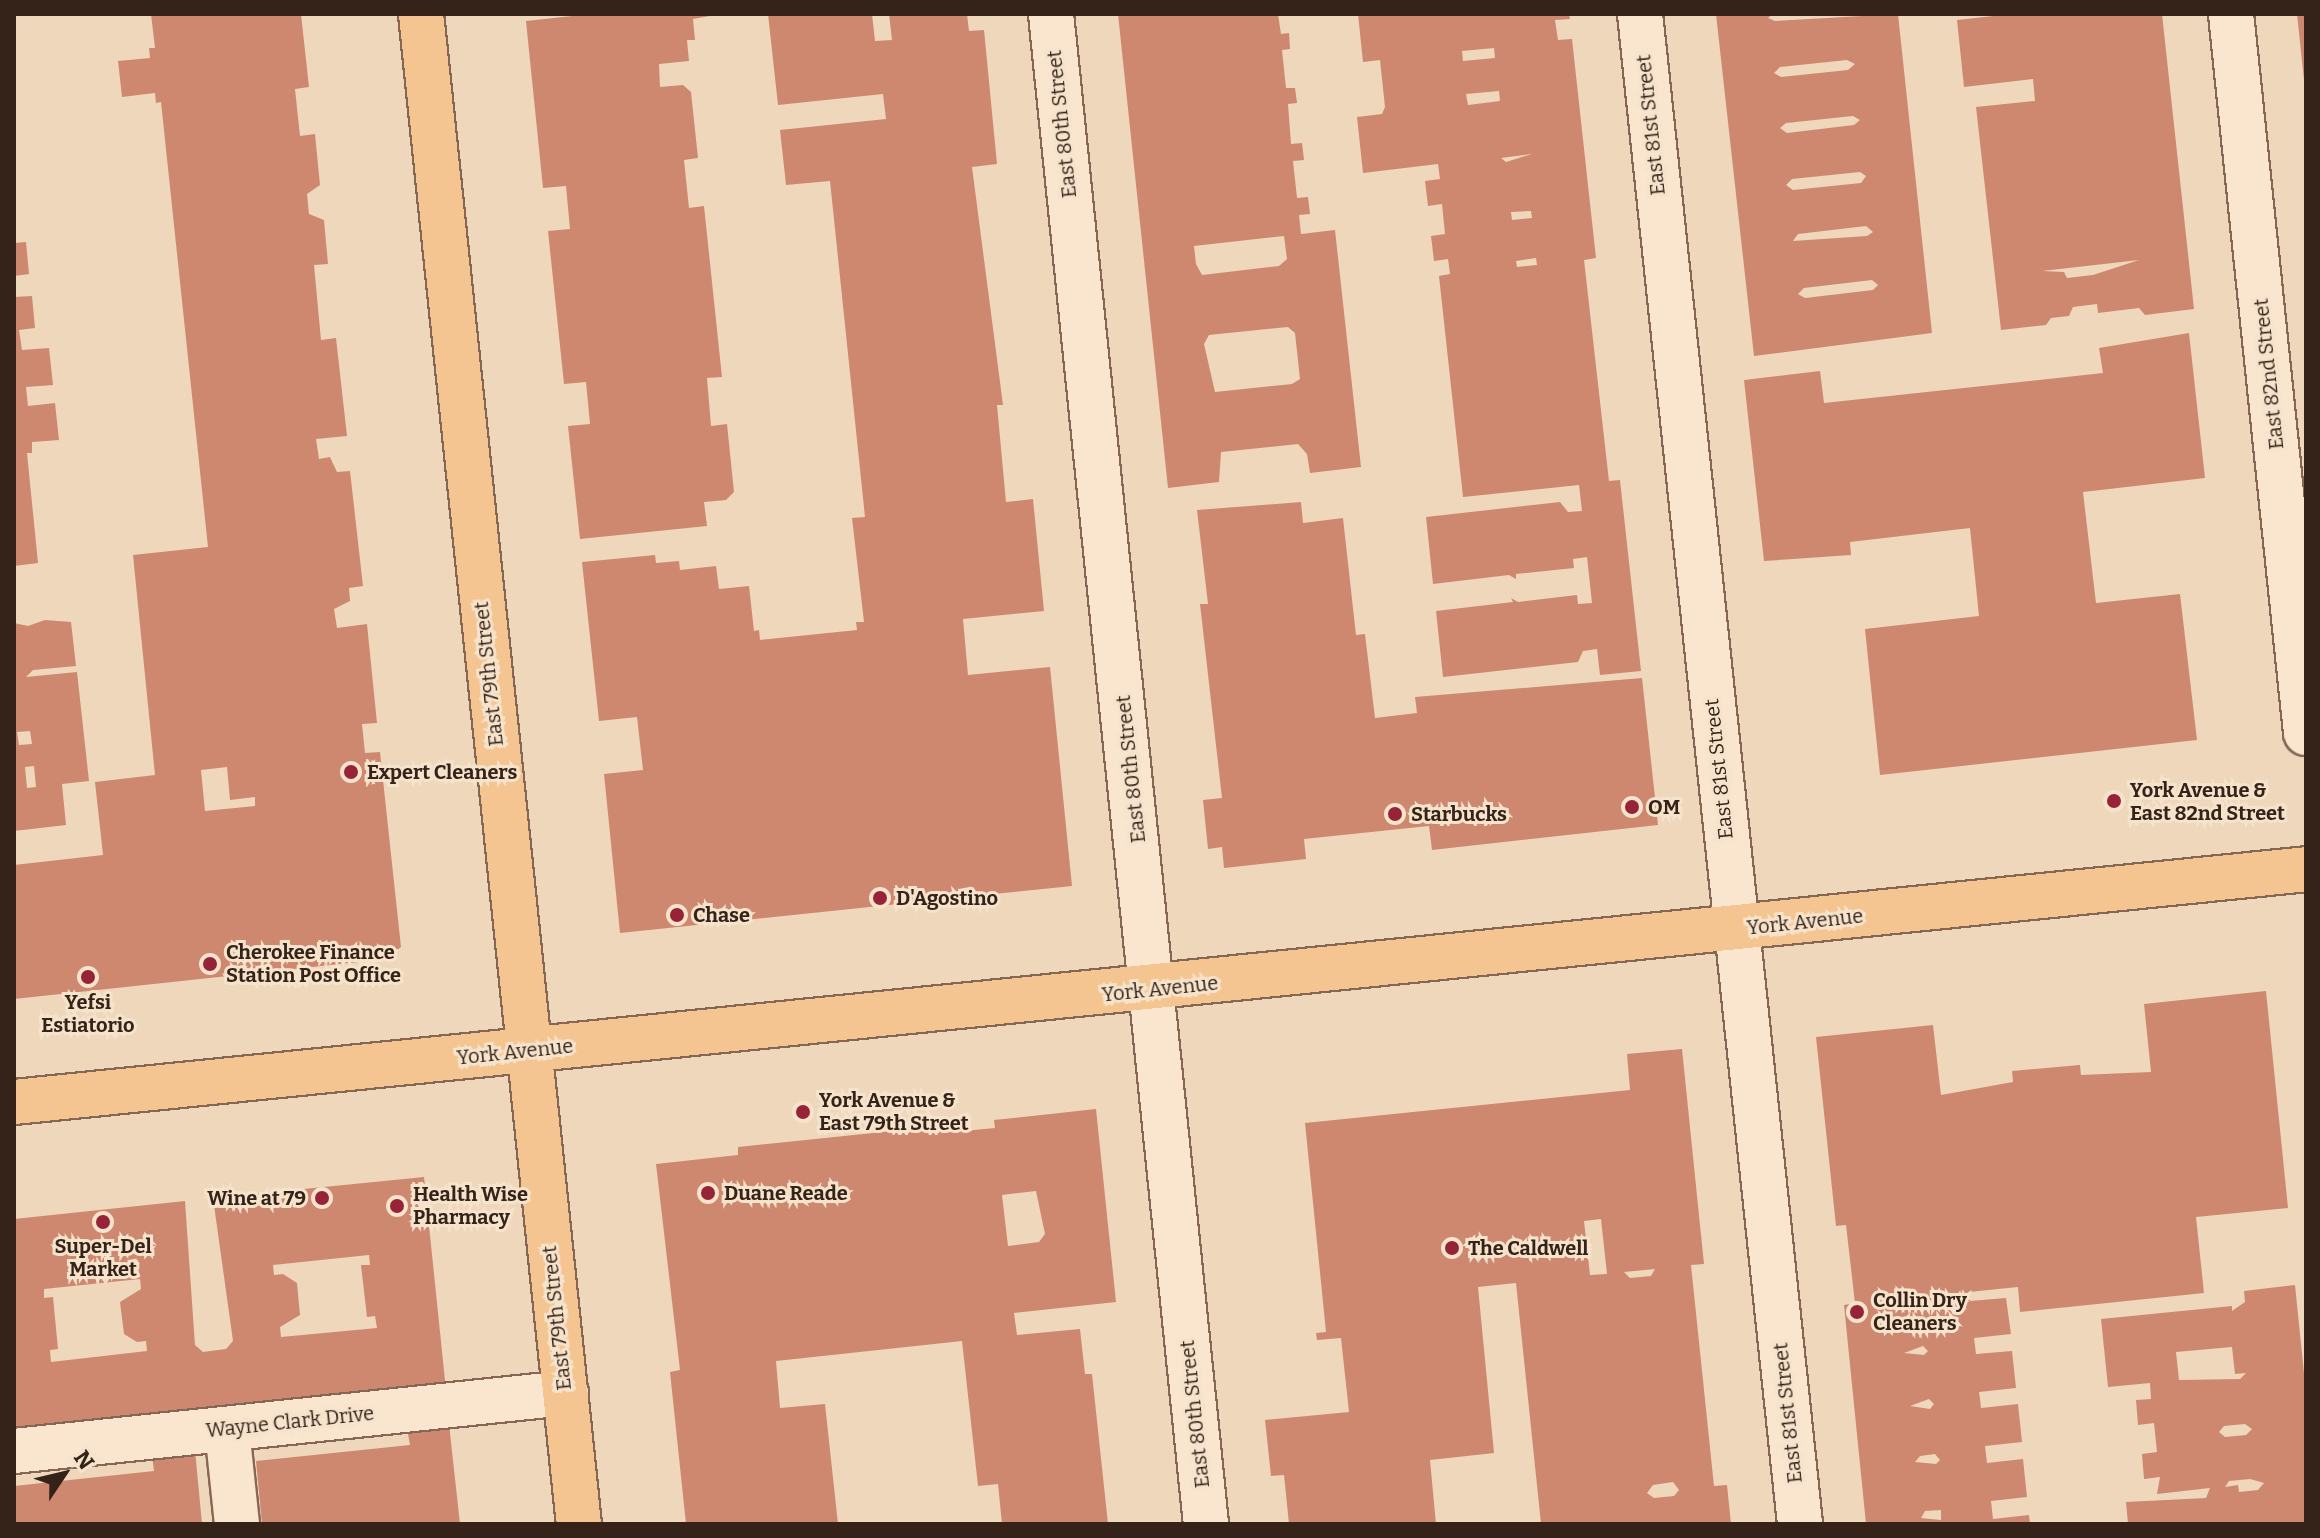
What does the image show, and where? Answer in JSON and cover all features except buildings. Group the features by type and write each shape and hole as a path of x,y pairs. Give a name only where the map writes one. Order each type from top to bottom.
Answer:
{"main road":[{"name":"East 79th Street","path":"421,14 579,1524"},
{"name":"York Avenue","path":"14,1102 1154,990 2306,869"}],"street":[{"name":"East 80th Street","path":"1051,14 1154,990 1206,1524"},
{"name":"East 81st Street","path":"1640,14 1800,1524"},
{"name":"East 82nd Street","path":"2231,14 2306,733"},
{"name":"Wayne Clark Drive","path":"14,1451 566,1393"},
{"path":"227,1429 237,1524"}],"place":[{"name":"Expert Cleaners","path":"351,772"},
{"name":"York Avenue & East 82nd Street","path":"2114,801"},
{"name":"OM","path":"1632,807"},
{"name":"Starbucks","path":"1395,814"},
{"name":"D'Agostino","path":"880,898"},
{"name":"Chase","path":"677,915"},
{"name":"Cherokee Finance Station Post Office","path":"210,964"},
{"name":"Yefsi Estiatorio","path":"88,977"},
{"name":"York Avenue & East 79th Street","path":"803,1112"},
{"name":"Duane Reade","path":"708,1193"},
{"name":"Wine at 79","path":"322,1198"},
{"name":"Health Wise Pharmacy","path":"397,1206"},
{"name":"Super-Del Market","path":"103,1222"},
{"name":"The Caldwell","path":"1452,1248"},
{"name":"Collin Dry Cleaners","path":"1857,1312"}]}
